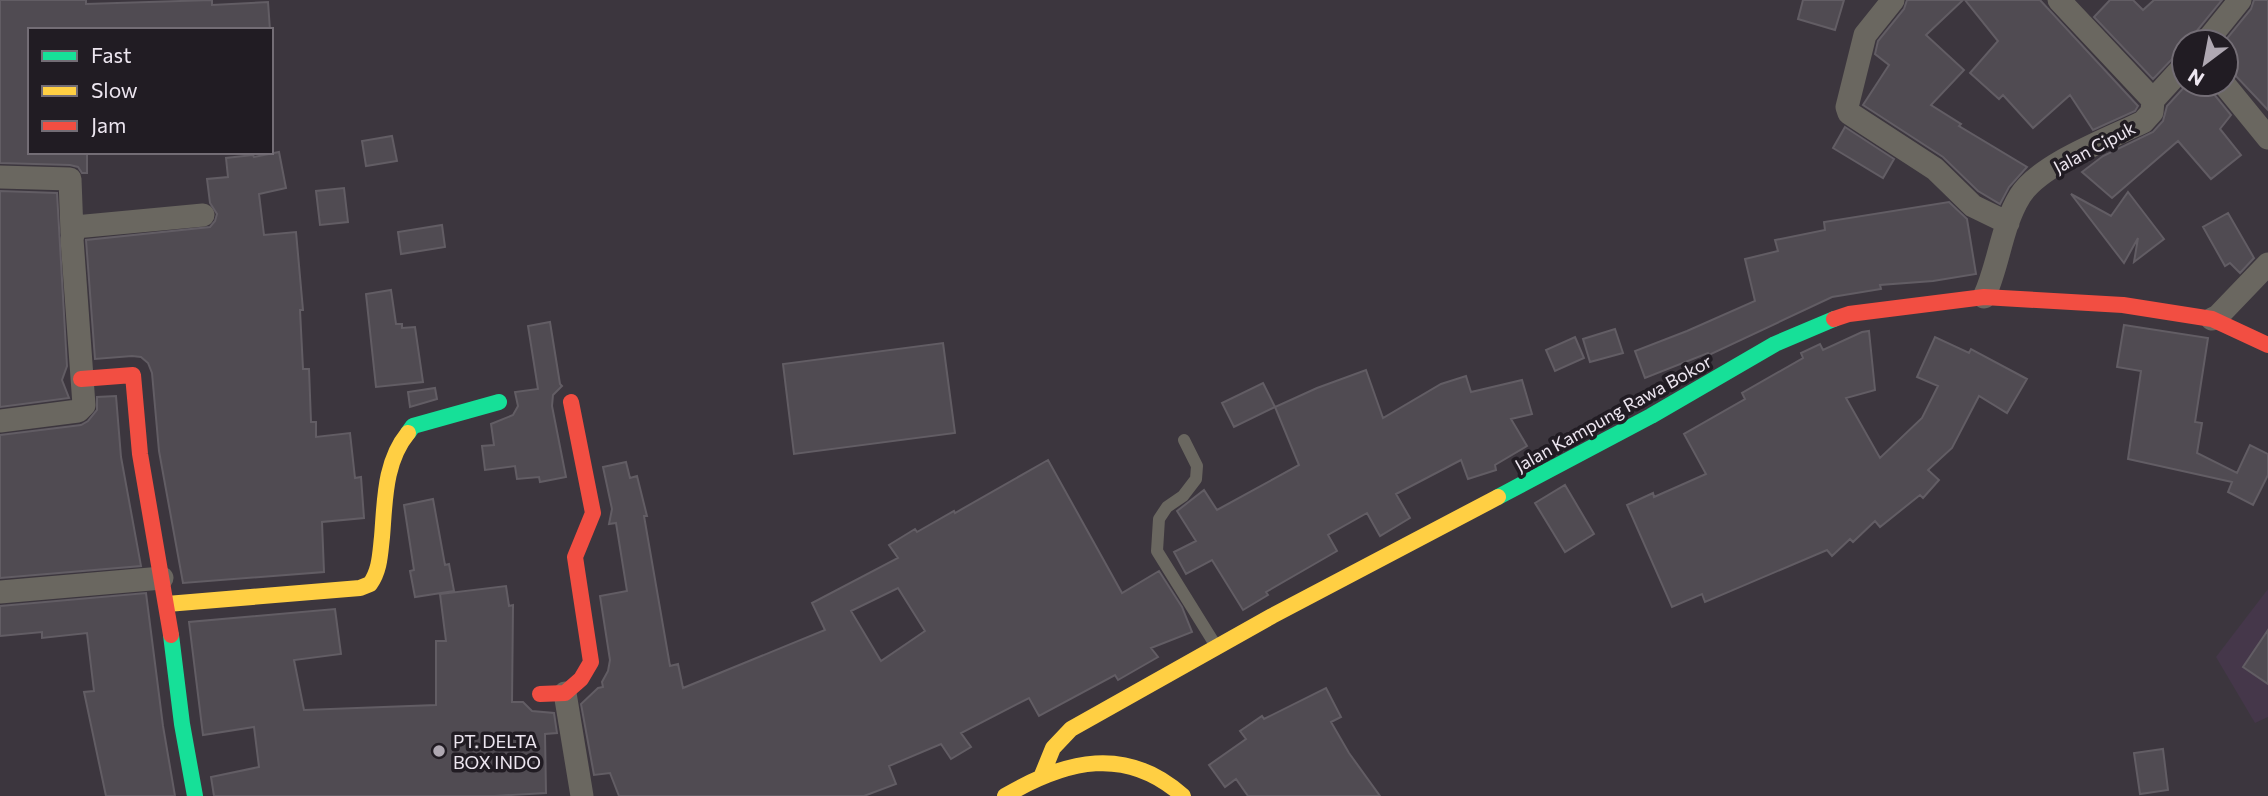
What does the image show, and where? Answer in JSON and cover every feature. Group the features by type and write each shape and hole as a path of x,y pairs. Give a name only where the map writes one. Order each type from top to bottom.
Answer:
{"street":[{"path":"1893,0 1865,35 1847,107 1849,113 1936,169 1973,206 2008,223"},
{"path":"2059,0 2152,100"},
{"path":"2216,28 2235,2"},
{"name":"Jalan Cipuk","path":"1986,293 2008,223 2020,196 2032,182 2068,158 2143,122 2152,111 2152,100 2170,81"},
{"path":"2235,98 2268,138"},
{"path":"0,177 70,179 84,405 81,409 0,421"},
{"path":"72,232 78,226 203,215"},
{"path":"2215,317 2268,264"},
{"name":"Jalan Kampung Rawa Bokor","path":"1042,775 1053,748 1071,729 1214,642 1651,416 1775,344 1813,326 1849,314 1986,293 2123,305 2215,317 2268,345"},
{"path":"81,379 133,375 140,454 167,604 182,724 195,796"},
{"path":"167,604 360,588 370,584 379,568 389,467 405,435 413,426 499,402"},
{"path":"540,694 565,693 581,679 591,662 575,556 578,543 590,525 593,513 571,402"},
{"path":"0,592 162,578"},
{"path":"565,693 582,796"},
{"path":"1005,796 1042,775 1069,766 1109,762 1140,767 1161,777 1183,796"}],"lane":[{"path":"1184,440 1197,466 1196,479 1159,519 1157,551 1214,642"}],"shaded area":[{"path":"2268,589 2268,717 2255,723 2216,657"}],"building":[{"path":"0,0 86,0 86,4 212,0 212,5 268,2 270,28 28,28 28,154 87,154 87,173 82,173 78,167 70,165 0,163"},
{"path":"1803,0 1844,0 1835,30 1798,19"},
{"path":"1907,0 1963,0 1926,35 1964,70 1931,105 1961,124 1959,126 2027,167 2009,187 2000,204 1978,191 1943,157 1863,105 1889,65 1875,54 1878,41 1904,9"},
{"path":"1965,0 2040,0 2138,106 2135,111 2093,130 2070,95 2033,128 2003,95 1999,99 1970,73 1998,41"},
{"path":"2110,0 2133,0 2143,10 2154,0 2222,0 2199,28 2170,28 2170,61 2153,79 2094,17"},
{"path":"2254,0 2268,0 2268,110 2240,80 2240,28 2235,28 2251,9"},
{"path":"2174,98 2217,98 2231,115 2220,129 2241,155 2211,179 2178,141 2112,198 2082,172 2103,156 2153,132 2163,121 2167,106"},
{"path":"1845,127 1894,159 1883,178 1833,148"},
{"path":"392,136 397,161 366,166 362,141"},
{"path":"279,152 286,188 259,194 264,235 296,232 303,310 300,310 303,369 309,369 311,422 316,422 316,437 350,433 355,478 361,477 364,518 322,522 324,572 183,583 159,451 152,373 148,363 141,357 95,359 86,240 210,227 217,214 210,203 207,179 228,177 226,158"},
{"path":"344,188 348,222 320,225 316,191"},
{"path":"0,191 57,193 67,366 62,380 69,398 0,407"},
{"path":"2128,192 2164,239 2134,262 2138,238 2124,263 2071,194 2111,216"},
{"path":"1949,202 1967,219 1976,274 1880,285 1881,289 1832,297 1709,355 1708,353 1645,378 1635,351 1755,301 1745,259 1778,251 1775,240 1825,230 1824,222"},
{"path":"2228,213 2254,258 2240,273 2230,263 2225,266 2203,227"},
{"path":"442,225 445,247 401,254 398,232"},
{"path":"391,290 396,324 402,324 402,328 415,327 423,382 376,387 366,294"},
{"path":"550,322 562,386 553,395 552,406 566,477 540,482 539,477 517,479 515,466 485,470 482,446 494,445 491,424 513,415 518,406 515,392 538,389 528,326"},
{"path":"2124,325 2208,338 2195,422 2202,423 2197,453 2237,473 2250,445 2268,454 2268,475 2253,505 2228,492 2232,482 2128,459 2141,371 2117,367"},
{"path":"1615,329 1623,353 1590,362 1583,339"},
{"path":"1869,331 1875,390 1846,398 1880,458 1922,418 1938,386 1917,377 1935,337 1969,353 1971,349 2027,379 2007,413 1979,396 1952,448 1928,470 1939,480 1923,498 1920,495 1880,527 1875,521 1853,542 1850,539 1832,556 1827,550 1705,602 1702,594 1672,607 1627,505 1653,493 1654,497 1706,474 1684,434 1745,399 1742,393 1803,358 1801,353 1820,344 1823,350"},
{"path":"1575,337 1584,358 1555,371 1546,350"},
{"path":"943,343 955,433 794,454 783,364"},
{"path":"1366,370 1383,418 1441,384 1466,376 1471,392 1522,380 1532,414 1511,419 1527,446 1495,465 1496,470 1468,479 1461,460 1396,494 1410,518 1380,536 1367,513 1328,535 1337,551 1266,592 1268,595 1243,610 1212,560 1186,574 1174,552 1196,541 1177,511 1204,490 1217,510 1299,465 1275,407"},
{"path":"1263,383 1275,407 1234,427 1222,403"},
{"path":"435,388 437,399 410,407 408,392"},
{"path":"116,396 121,457 141,566 0,578 0,435 81,425 97,410 97,397"},
{"path":"1048,460 1122,593 1159,571 1182,607 1192,632 1151,648 1158,657 1118,680 1115,675 1039,716 1029,698 961,733 971,747 951,759 941,744 889,766 896,784 864,796 619,796 610,773 594,775 581,704 598,688 603,687 602,682 610,660 600,596 627,591 616,523 609,524 612,509 603,467 626,462 630,478 637,476 647,516 644,516 670,666 678,664 683,688 825,630 812,603 898,558 889,545 915,529 917,532 954,511 955,513","holes":["898,588 925,631 881,661 851,611"]},
{"path":"1565,485 1594,534 1565,552 1535,503"},
{"path":"433,499 445,565 449,564 454,591 415,597 410,571 414,570 404,505"},
{"path":"506,586 509,606 513,605 512,702 523,702 532,711 554,713 557,733 545,734 546,793 494,796 214,796 211,777 259,767 254,727 203,735 189,622 335,609 341,654 294,660 304,710 436,705 436,641 446,641 440,594"},
{"path":"146,593 175,796 106,796 84,692 94,691 87,633 42,638 42,632 0,636 0,606"},
{"path":"2268,630 2268,684 2243,667"},
{"path":"1326,688 1341,717 1331,722 1349,753 1380,796 1248,796 1236,779 1225,787 1209,765 1246,739 1240,731 1262,716 1264,719"},
{"path":"2163,749 2168,790 2140,794 2134,753"}],"traffic: fast":[{"path":"1498,497 1651,416 1775,344 1834,319"},
{"path":"408,433 413,426 499,402"},
{"path":"171,635 182,724 195,796"}],"traffic: slow":[{"path":"167,604 360,588 370,584 379,562 390,469 400,444 408,433"},
{"path":"1042,775 1053,748 1071,729 1272,616 1498,497"},
{"path":"1005,796 1051,774 1096,763 1140,769 1183,796"}],"traffic: jam":[{"path":"1834,319 1849,314 1984,297 2123,305 2212,319 2268,345"},
{"path":"81,379 133,375 140,454 171,635"},
{"path":"540,694 565,693 581,679 591,662 575,557 593,513 571,402"}],"place":[{"name":"PT. DELTA BOX INDO","path":"439,751"}]}
